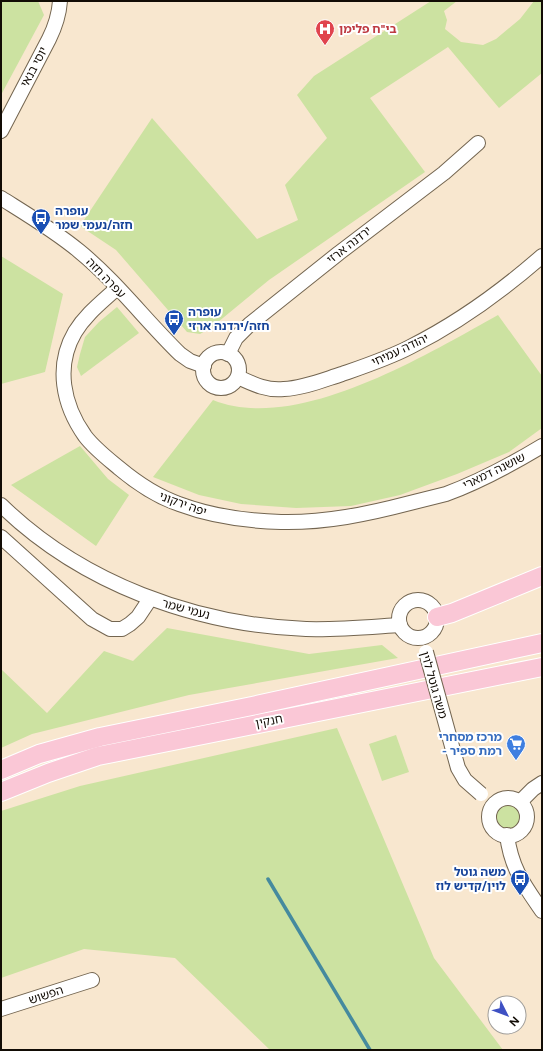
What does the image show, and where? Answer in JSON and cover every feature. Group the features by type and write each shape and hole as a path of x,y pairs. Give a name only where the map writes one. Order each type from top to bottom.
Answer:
{"main road":[{"path":"437,618 542,576"},
{"name":"חנקין","path":"1,770 39,754 100,737 252,706 542,643"},
{"name":"חנקין","path":"1,792 98,756 542,667"}],"street":[{"name":"יוסי בנאי","path":"1,131 49,39 56,21 60,1"},
{"name":"ירדנה ארזי","path":"228,354 236,338 250,324 339,253 444,173 478,143"},
{"name":"עפרה חזה","path":"1,198 80,251 180,354 190,361 204,366"},
{"name":"יהודה עמיחי","path":"238,377 263,388 283,390 308,385 370,365 409,348 438,332 501,290 542,256"},
{"name":"יפה ירקוני","path":"117,288 87,316 75,332 68,348 63,371 64,392 72,414 85,436 104,456 128,476 153,493 178,504 212,514 246,520 281,522 318,521 350,517 446,494"},
{"path":"222,352 228,354 239,366 238,377 235,382 224,388 213,386 205,378 204,366 206,361 210,356 216,353 222,352"},
{"name":"שושנה דמארי","path":"446,494 510,464 542,446"},
{"name":"נעמי שמר","path":"1,505 18,522 67,557 108,580 150,599 225,619 262,625 306,629 400,625"},
{"path":"1,538 92,619 110,629 122,629 130,624 138,617 150,599"},
{"path":"414,601 427,602 432,606 437,618 433,631 421,638 410,637 400,625 400,613 403,607 414,601"},
{"name":"משה גוטל לוין","path":"421,638 458,768 465,780 494,804"},
{"path":"520,802 532,789 542,783"},
{"path":"504,798 509,798 520,802 526,812 525,823 518,832 507,836 497,832 490,824 489,814 494,804 504,798"},
{"path":"507,836 510,856 514,867 522,883 542,911"},
{"name":"הפשוש","path":"1,1010 92,980"}],"green space":[{"path":"1,1 38,1 44,15 1,95"},
{"path":"431,1 457,1 444,11 447,20 445,29 461,42 483,45 496,39 520,19 534,1 542,1 542,73 499,108 448,47 370,98 425,172 269,280 212,327 200,334 187,332 116,250 80,226 152,118 257,239 298,220 285,185 327,138 297,95 314,76"},
{"path":"1,256 63,294 45,372 1,384"},
{"path":"117,307 139,333 81,376 77,367 85,337 99,322"},
{"path":"498,315 542,376 542,428 509,452 457,474 400,495 351,506 296,508 241,504 199,495 153,477 213,400 246,408 282,407 321,399 360,385 398,368 435,350"},
{"path":"80,446 108,479 129,495 96,546 11,485"},
{"path":"167,628 309,654 382,645 398,658 189,695 32,734 1,748 1,669 47,713 104,651 133,661"},
{"path":"337,728 434,958 487,1029 487,1035 492,1035 503,1050 270,1050 175,958 84,949 1,978 1,811 80,786"},
{"path":"396,735 409,772 382,781 369,744"},
{"path":"508,803 518,807 522,817 518,827 508,831 498,827 494,817 498,807"}],"waterway":[{"path":"268,879 370,1050"}],"place":[{"name":"בי\"ח פלימן","path":"325,46"},
{"name":"עופרה חזה/נעמי שמר","path":"41,235"},
{"name":"עופרה חזה/ירדנה ארזי","path":"174,336"},
{"name":"מרכז מסחרי - רמת ספיר","path":"516,761"},
{"name":"משה גוטל לוין/קדיש לוז","path":"520,896"}]}
